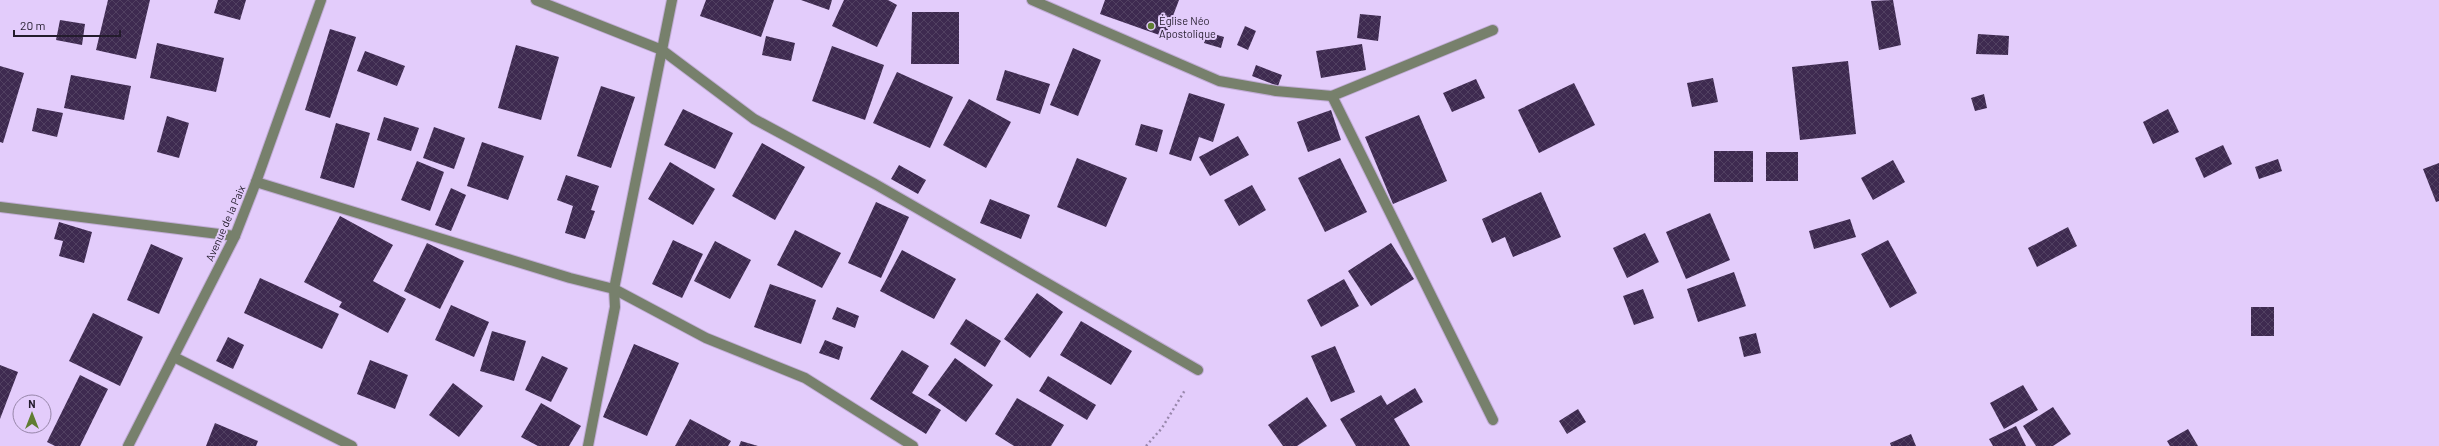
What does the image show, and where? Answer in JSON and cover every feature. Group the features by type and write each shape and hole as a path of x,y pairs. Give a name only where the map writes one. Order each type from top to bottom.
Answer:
{"street":[{"name":"Avenue de la Paix","path":"128,446 235,236 256,182 320,0"},
{"path":"536,0 662,50 754,119 875,184 1198,370"},
{"path":"588,446 615,307 614,289 672,0"},
{"path":"1032,0 1219,81 1276,91 1332,96 1493,30"},
{"path":"1332,96 1493,420"},
{"path":"256,182 570,278 614,289 706,338 805,378 913,446"},
{"path":"0,207 235,236"},
{"path":"174,357 352,446"}],"path":[{"path":"1146,446 1162,428 1198,370"}],"building":[{"path":"108,0 150,0 136,59 96,50"},
{"path":"218,0 246,0 240,20 214,13"},
{"path":"706,0 774,0 761,37 700,16"},
{"path":"801,0 832,0 829,10"},
{"path":"844,0 888,0 897,5 877,47 832,26"},
{"name":"Église Néo Apostolique","path":"1105,0 1179,0 1165,37 1100,14"},
{"path":"1893,0 1901,45 1879,50 1871,1"},
{"path":"912,12 959,12 959,64 911,64"},
{"path":"1360,14 1381,16 1378,41 1357,38"},
{"path":"60,20 85,24 82,45 56,40"},
{"path":"1245,26 1256,31 1248,50 1237,45"},
{"path":"330,29 356,37 330,118 305,110"},
{"path":"1207,32 1224,37 1221,48 1204,43"},
{"path":"1978,34 2009,36 2008,55 1976,54"},
{"path":"766,36 795,43 791,61 762,55"},
{"path":"157,43 224,58 216,92 150,78"},
{"path":"1362,44 1366,70 1321,78 1316,51"},
{"path":"516,45 559,57 541,120 498,108"},
{"path":"832,46 884,65 865,120 812,101"},
{"path":"1073,48 1101,60 1078,116 1050,105"},
{"path":"365,51 405,66 397,86 357,71"},
{"path":"1848,61 1856,134 1800,140 1792,67"},
{"path":"1256,65 1282,75 1278,86 1252,76"},
{"path":"0,66 24,73 3,143 0,142"},
{"path":"1005,70 1050,84 1040,114 996,100"},
{"path":"897,72 953,97 930,148 873,123"},
{"path":"71,75 131,86 124,120 64,108"},
{"path":"1713,78 1718,102 1692,107 1687,83"},
{"path":"1476,79 1485,98 1452,112 1443,93"},
{"path":"1574,83 1595,125 1539,153 1518,110"},
{"path":"601,86 635,97 611,168 577,156"},
{"path":"1189,93 1225,104 1213,142 1199,137 1191,161 1169,154"},
{"path":"1984,94 1987,108 1975,111 1971,98"},
{"path":"969,99 1011,122 986,168 943,145"},
{"path":"37,108 63,113 57,137 32,131"},
{"path":"683,109 733,133 715,169 664,145"},
{"path":"2168,109 2179,132 2153,144 2143,122"},
{"path":"1331,110 1341,140 1308,152 1297,122"},
{"path":"1419,115 1447,181 1393,204 1365,137"},
{"path":"167,116 189,123 179,158 157,152"},
{"path":"384,117 419,128 411,151 377,140"},
{"path":"336,123 370,133 354,188 320,178"},
{"path":"1141,124 1163,130 1157,152 1135,145"},
{"path":"434,127 465,138 454,169 423,158"},
{"path":"1238,136 1249,155 1210,176 1199,157"},
{"path":"482,142 524,156 508,200 467,186"},
{"path":"762,143 805,167 775,220 732,196"},
{"path":"2223,145 2232,164 2204,178 2195,158"},
{"path":"1714,151 1753,151 1753,182 1714,182"},
{"path":"1766,152 1798,152 1798,181 1766,181"},
{"path":"1077,158 1127,178 1106,227 1057,207"},
{"path":"1340,158 1367,212 1325,232 1298,178"},
{"path":"2278,159 2282,171 2259,179 2255,167"},
{"path":"1893,160 1905,182 1873,200 1861,178"},
{"path":"417,161 444,172 430,211 401,200"},
{"path":"670,162 715,189 693,225 648,199"},
{"path":"2439,163 2439,201 2436,202 2423,169"},
{"path":"899,165 926,180 918,194 891,179"},
{"path":"566,175 599,186 591,210 595,211 585,239 565,233 573,206 557,200"},
{"path":"1252,185 1266,210 1239,226 1224,200"},
{"path":"451,188 466,195 451,231 435,225"},
{"path":"1541,192 1561,237 1513,257 1505,237 1492,243 1482,219"},
{"path":"990,199 1030,215 1021,239 980,223"},
{"path":"876,202 909,217 881,278 848,263"},
{"path":"1710,213 1730,260 1686,279 1666,232"},
{"path":"340,216 393,245 373,281 406,299 388,333 339,307 342,302 304,282"},
{"path":"1850,219 1856,237 1814,249 1809,231"},
{"path":"59,222 92,232 84,263 59,256 63,241 54,239"},
{"path":"2068,227 2077,246 2037,267 2028,248"},
{"path":"795,230 841,253 822,288 777,265"},
{"path":"1645,233 1659,262 1627,278 1613,248"},
{"path":"673,240 703,254 682,298 652,284"},
{"path":"1888,240 1917,293 1890,308 1861,254"},
{"path":"715,241 751,260 730,299 694,281"},
{"path":"427,243 464,261 440,309 404,291"},
{"path":"1391,243 1414,279 1371,306 1348,271"},
{"path":"151,244 183,258 159,314 127,300"},
{"path":"902,250 956,279 934,319 880,291"},
{"path":"1734,272 1746,306 1698,322 1687,289"},
{"path":"260,278 339,314 322,349 244,313"},
{"path":"1344,279 1359,306 1321,327 1307,300"},
{"path":"770,284 816,300 801,344 754,327"},
{"path":"1643,289 1654,318 1634,325 1623,296"},
{"path":"1037,293 1063,312 1030,358 1004,339"},
{"path":"451,305 489,322 474,357 435,340"},
{"path":"837,307 859,316 855,328 832,319"},
{"path":"2251,307 2274,307 2274,336 2251,336"},
{"path":"93,313 143,337 120,386 69,361"},
{"path":"966,319 1001,341 985,367 950,344"},
{"path":"1081,321 1132,351 1111,385 1060,355"},
{"path":"492,331 526,341 514,381 480,371"},
{"path":"1756,333 1761,353 1744,357 1739,337"},
{"path":"228,337 244,345 233,369 216,361"},
{"path":"825,340 843,347 839,360 819,353"},
{"path":"634,344 679,363 647,436 603,417"},
{"path":"1335,346 1355,392 1331,402 1311,356"},
{"path":"902,350 929,366 912,393 941,410 926,434 870,399"},
{"path":"542,356 568,368 551,402 525,390"},
{"path":"955,358 993,385 966,422 928,395"},
{"path":"370,360 408,375 395,409 357,394"},
{"path":"0,365 18,372 0,419"},
{"path":"80,375 108,389 80,446 55,446 47,442"},
{"path":"1048,376 1096,405 1087,420 1039,391"},
{"path":"453,383 483,406 459,437 429,415"},
{"path":"2023,385 2038,410 2004,429 1990,403"},
{"path":"1415,388 1423,402 1394,419 1410,446 1356,446 1340,419 1381,395 1387,405"},
{"path":"1307,397 1327,426 1297,446 1283,446 1268,425"},
{"path":"1017,398 1064,425 1051,446 1014,446 995,434"},
{"path":"541,403 581,426 569,446 538,446 521,437"},
{"path":"2053,407 2071,434 2053,446 2036,446 2023,426"},
{"path":"1578,409 1586,422 1567,434 1559,421"},
{"path":"690,419 731,441 728,446 675,446"},
{"path":"215,423 258,441 256,446 206,446"},
{"path":"2016,426 2026,446 1993,446 1989,439"},
{"path":"2188,429 2198,446 2170,446 2167,441"},
{"path":"1911,434 1916,446 1891,446 1890,443"},
{"path":"741,441 758,446 739,446"}],"place":[{"name":"Église Néo Apostolique","path":"1151,26"}]}
